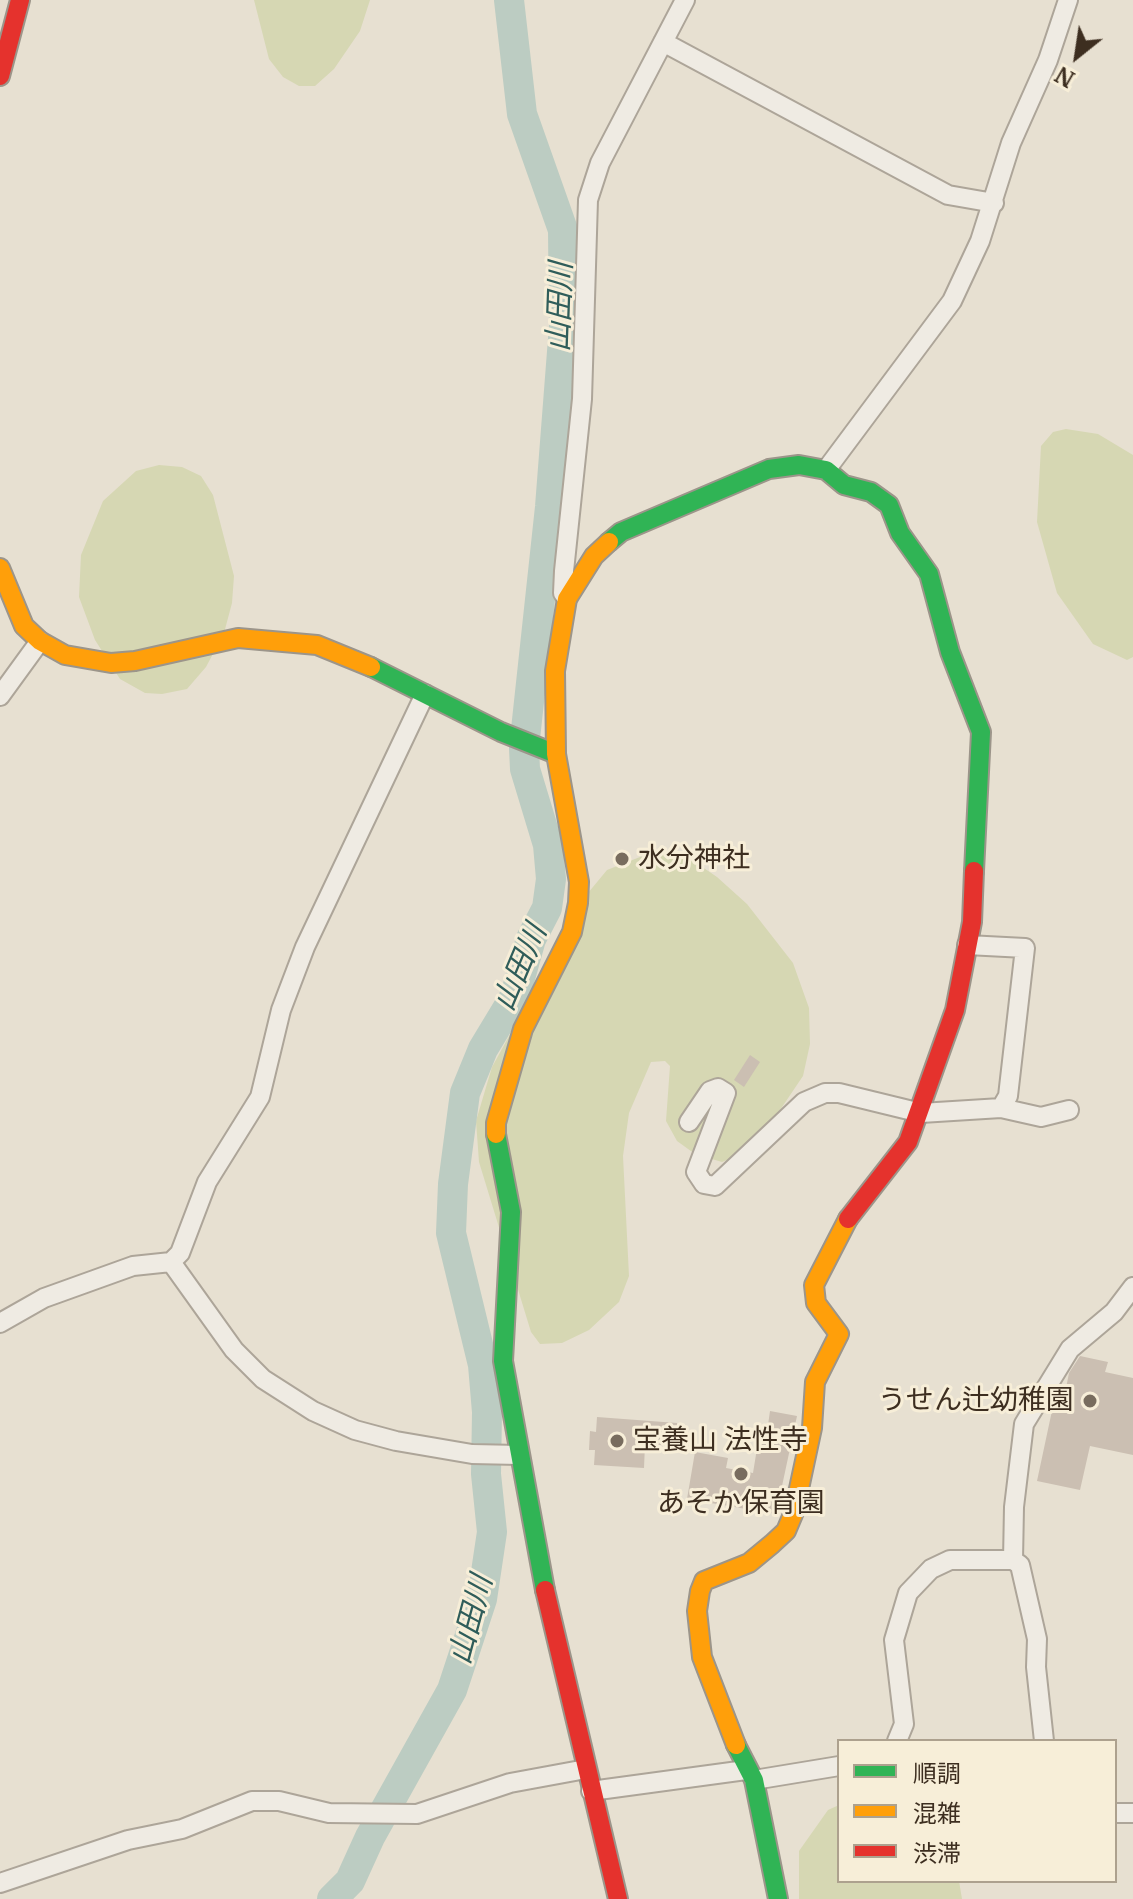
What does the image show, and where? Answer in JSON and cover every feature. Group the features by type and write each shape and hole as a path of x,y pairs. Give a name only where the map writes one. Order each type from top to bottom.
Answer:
{"street":[{"path":"0,76 20,0"},
{"path":"567,599 563,593 564,571 582,399 588,200 600,163 685,0"},
{"path":"826,470 952,301 994,203 1011,143 1048,60 1068,0"},
{"path":"663,42 948,195 994,203"},
{"path":"618,1899 512,1456 503,1361 511,1212 497,1150 496,1123 523,1029 572,932 578,903 579,882 550,753 555,671 567,599 594,556 621,532 769,469 799,465 826,470 844,485 871,492 889,505 900,533 929,574 950,652 981,732 979,817 967,945 955,1010 921,1113 908,1142 851,1214 814,1285 816,1303 839,1334 815,1382 812,1428 794,1512 786,1531 772,1544 749,1563 704,1581 700,1591 697,1611 702,1657 750,1775 778,1899"},
{"path":"0,568 24,626 40,641 65,655 111,663 238,638 281,639 351,657 550,753"},
{"path":"0,696 40,641"},
{"path":"0,1323 44,1298 133,1266 171,1262 180,1253 207,1182 260,1097 281,1010 305,947 425,694"},
{"path":"967,945 1025,948 1008,1096 1001,1108"},
{"path":"689,1122 710,1091 718,1088 726,1093 696,1172 704,1184 715,1186 815,1096 839,1093 921,1113 1001,1108 1041,1117 1069,1110"},
{"path":"171,1262 234,1350 263,1379 313,1411 355,1430 472,1454 512,1456"},
{"path":"1013,1560 1014,1507 1024,1424 1070,1349 1114,1312 1133,1287"},
{"path":"898,1739 904,1724 894,1640 913,1586 931,1569 950,1560 1013,1560 1020,1565 1037,1639 1036,1667 1044,1739"},
{"path":"591,1791 837,1766"},
{"path":"0,1883 128,1840 182,1829 252,1801 279,1801 351,1815 417,1814 510,1783 586,1769"}],"green space":[{"path":"254,0 370,0 360,31 334,69 315,86 299,86 283,77 269,59"},
{"path":"1066,429 1098,434 1133,455 1133,657 1127,660 1093,644 1057,593 1037,522 1041,446 1053,432"},
{"path":"159,465 182,467 201,476 213,495 234,576 232,603 224,633 206,667 187,689 162,694 145,693 120,679 95,640 79,597 81,555 103,501 136,471"},
{"path":"670,853 695,862 717,877 747,904 793,963 809,1008 810,1044 803,1076 753,1150 722,1162 695,1154 677,1141 666,1121 670,1066 665,1061 651,1062 629,1113 623,1156 629,1276 619,1302 589,1330 562,1343 540,1344 531,1332 479,1162 476,1121 492,1067 588,893 607,870 640,857"},
{"path":"837,1806 837,1883 959,1883 962,1899 799,1899 799,1851 828,1810"}],"building":[{"path":"750,1055 760,1062 744,1087 734,1080"},
{"path":"1080,1356 1108,1362 1105,1372 1133,1378 1133,1455 1090,1446 1080,1490 1037,1481 1053,1406 1062,1408 1069,1373"},
{"path":"770,1411 797,1416 776,1514 687,1499 695,1452 728,1458 726,1468 753,1473 760,1430 767,1432"},
{"name":"宝養山 法性寺","path":"597,1417 677,1423 677,1446 645,1444 644,1468 594,1465 595,1450 589,1450 590,1431 596,1432"}],"waterway":[{"name":"山田川","path":"332,1899 350,1881 370,1837 452,1690 482,1599 492,1532 486,1474 487,1412 483,1365 451,1233 453,1184 465,1093 483,1049 515,996 531,939 547,908 551,879 548,845 525,769 524,748 550,507 564,326 563,230 522,114 509,0"}],"traffic: fast":[{"path":"609,542 621,532 769,469 799,465 826,470 844,485 871,492 889,505 900,533 929,574 950,652 981,732 974,871"},
{"path":"371,667 501,732 556,754"},
{"path":"496,1134 511,1212 503,1361 545,1590"},
{"path":"736,1745 754,1780 778,1899"}],"traffic: slow":[{"path":"496,1134 496,1123 523,1029 572,932 578,903 579,882 556,754 555,671 567,599 594,556 609,542"},
{"path":"0,568 24,626 40,641 65,655 111,663 135,661 238,638 317,645 371,667"},
{"path":"736,1745 702,1657 697,1611 700,1591 704,1581 749,1563 772,1544 786,1531 794,1512 812,1428 815,1382 839,1334 816,1303 814,1285 848,1219"}],"traffic: jam":[{"path":"0,76 20,0"},
{"path":"848,1219 908,1142 955,1010 972,922 974,871"},
{"path":"545,1590 618,1899"}],"place":[{"name":"水分神社","path":"622,859"},
{"name":"うせん辻幼稚園","path":"1090,1401"},
{"name":"宝養山 法性寺","path":"617,1441"},
{"name":"あそか保育園","path":"741,1474"}]}
